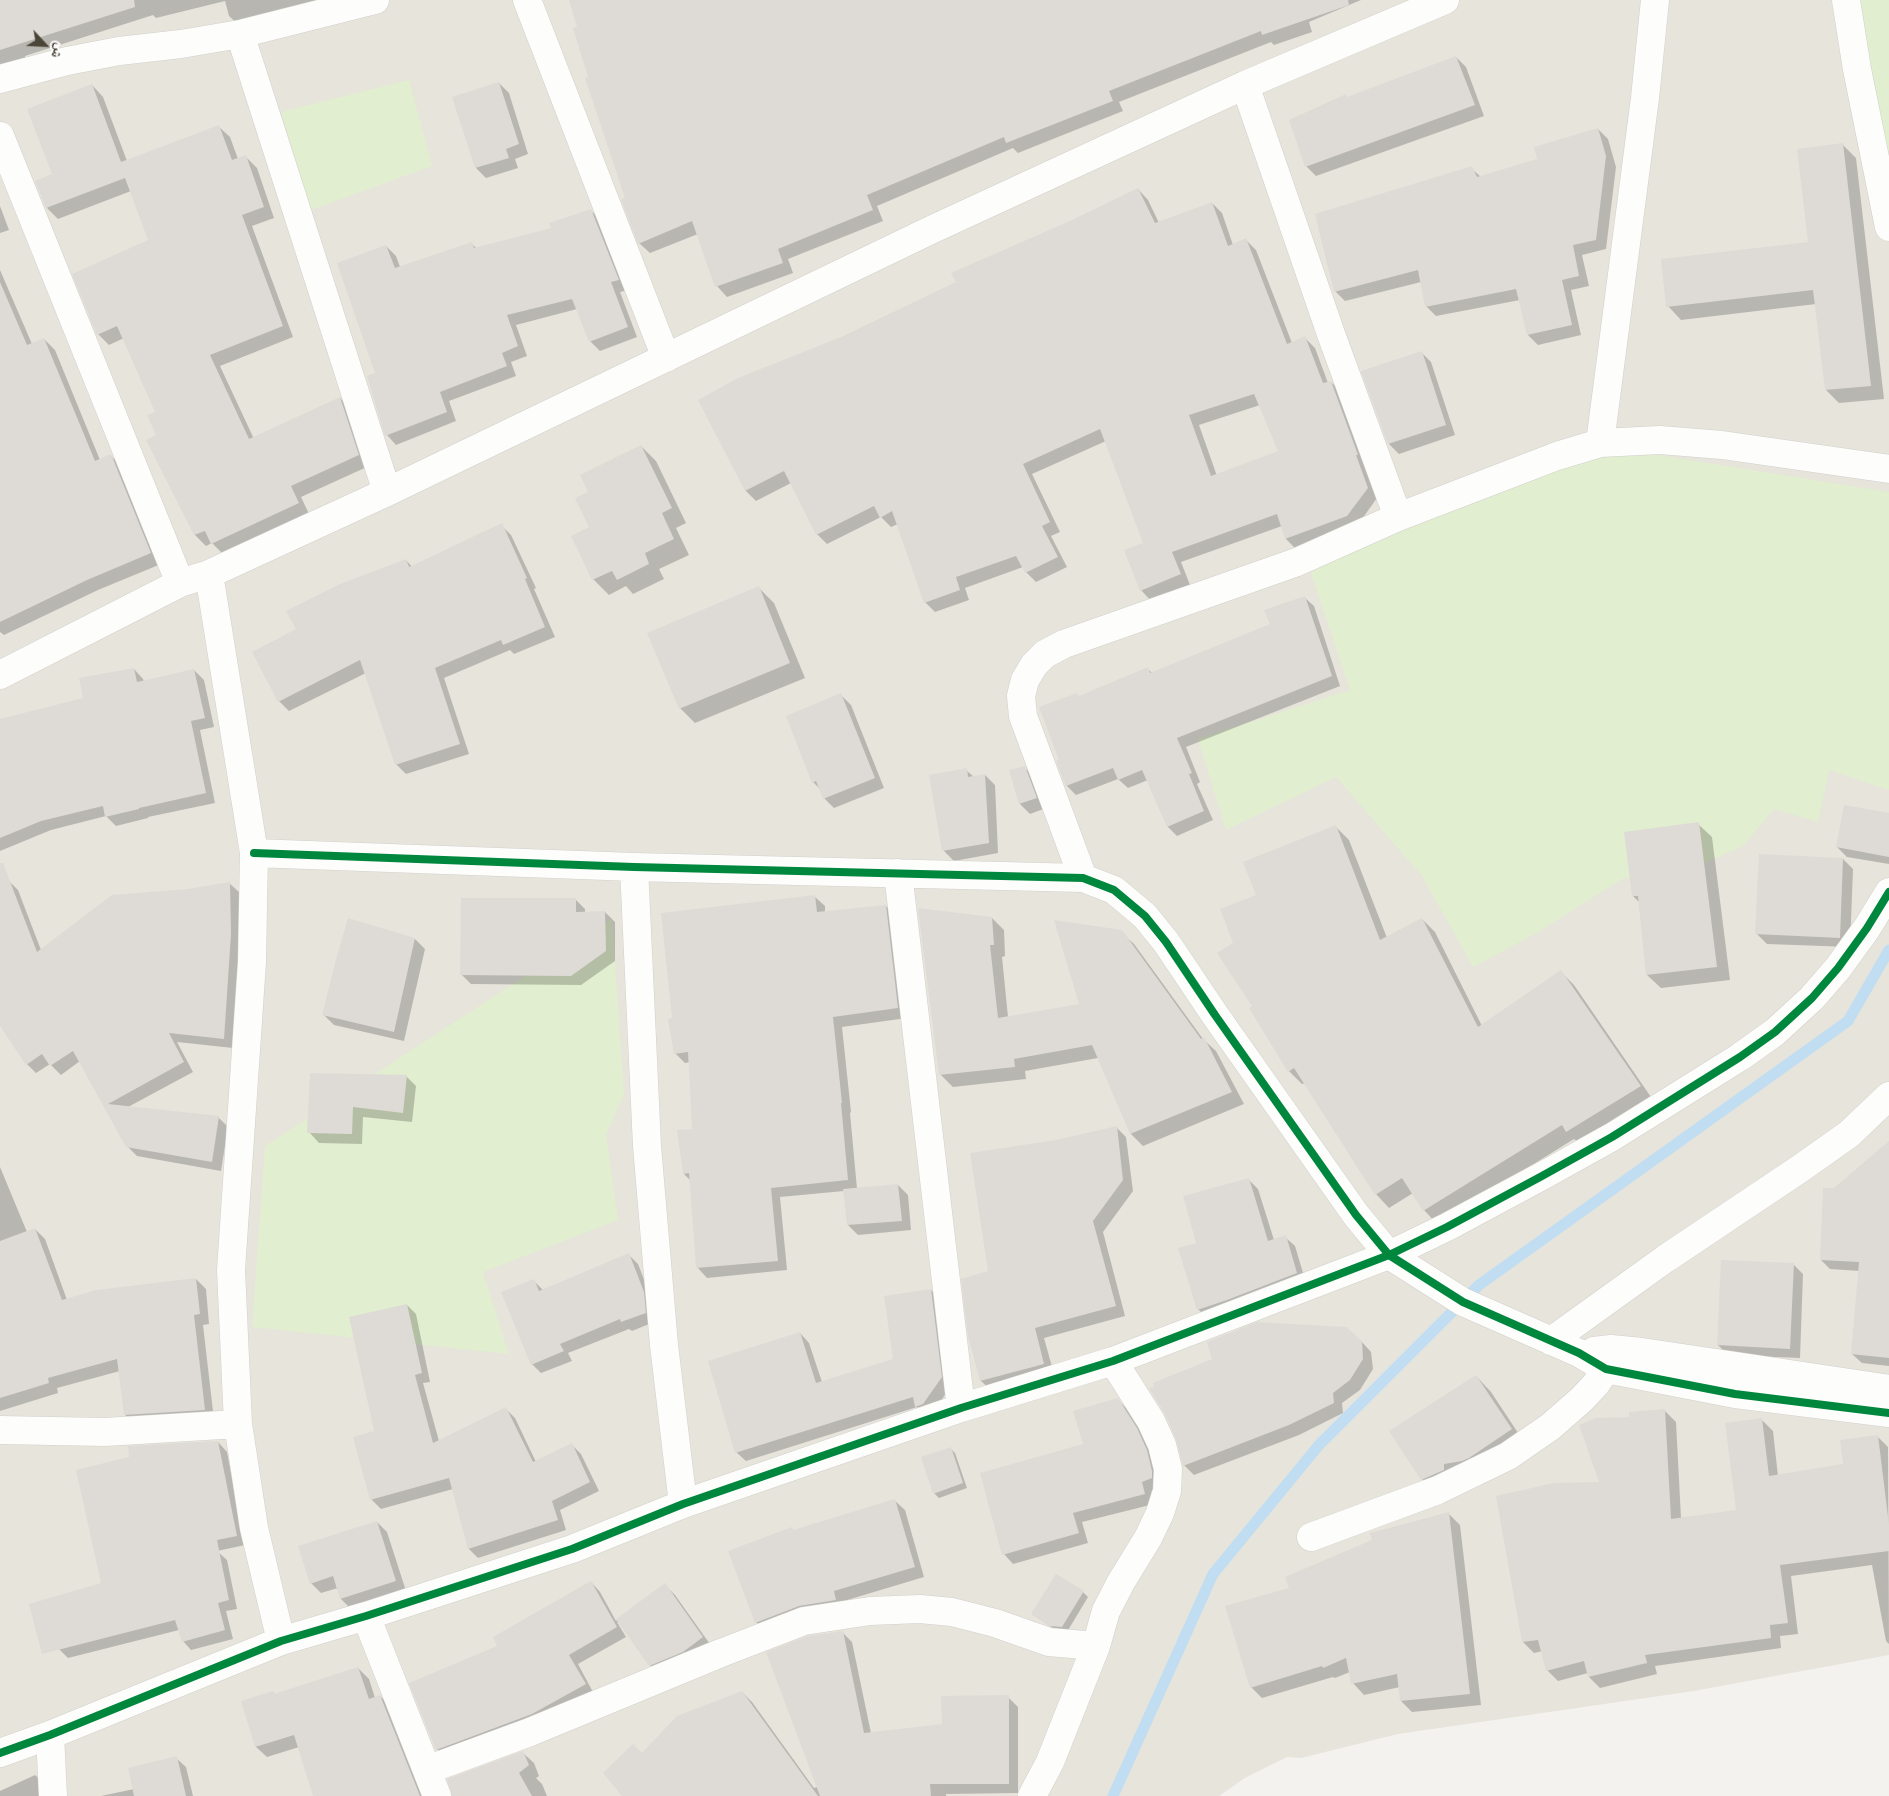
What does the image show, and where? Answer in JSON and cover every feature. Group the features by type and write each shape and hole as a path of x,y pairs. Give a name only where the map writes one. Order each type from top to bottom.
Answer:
{"street":[{"path":"0,79 67,61 119,51 181,44 240,34 375,0"},
{"path":"527,0 666,358"},
{"path":"0,675 180,583 209,574 387,492 933,229 1245,85 1444,0"},
{"path":"1600,443 1645,98 1655,0"},
{"path":"1846,0 1857,69 1889,227"},
{"path":"240,34 387,492"},
{"path":"1245,85 1331,334 1398,517"},
{"path":"0,136 180,583"},
{"path":"1083,878 1023,716 1021,696 1025,680 1034,665 1045,654 1064,644 1297,562 1398,517 1557,456 1600,443 1660,440 1722,445 1889,469"},
{"path":"209,574 254,853 252,962 231,1270 238,1424 254,1528 281,1641"},
{"path":"254,853 634,867 1083,878 1114,890 1150,922 1166,942 1350,1208 1389,1254 1463,1302 1578,1353 1608,1359 1736,1394 1889,1413"},
{"path":"634,867 647,1146 664,1345 682,1504"},
{"path":"898,874 961,1408"},
{"path":"0,1753 50,1735 281,1641 366,1616 572,1549 682,1504 961,1408 1113,1361 1389,1254 1447,1227 1612,1137 1740,1057 1775,1032 1812,998 1838,968 1867,928 1889,892"},
{"path":"1551,1341 1665,1259 1849,1134 1889,1096"},
{"path":"1608,1359 1642,1352 1889,1389"},
{"path":"1311,1537 1438,1490 1508,1456 1550,1427 1582,1399 1596,1384 1608,1359"},
{"path":"1032,1796 1050,1762 1096,1646 1106,1611 1148,1538 1160,1513 1167,1491 1168,1469 1162,1445 1151,1421 1113,1361"},
{"path":"0,1430 105,1432 238,1424"},
{"path":"428,1770 530,1732 721,1653 804,1621 870,1611 920,1609 952,1612 978,1618 1049,1642 1096,1646"},
{"path":"366,1616 437,1796"},
{"path":"50,1735 53,1796"}],"shaded area":[{"path":"0,0 1889,0 1889,1655 1694,1691 1398,1734 1301,1758 1287,1757 1245,1778 1219,1796 0,1796"}],"green space":[{"path":"1853,0 1889,0 1889,209"},
{"path":"409,80 432,166 311,210 281,112"},
{"path":"1633,451 1889,492 1889,790 1829,770 1818,822 1774,809 1743,846 1666,880 1624,878 1535,934 1473,967 1422,876 1336,777 1226,830 1198,739 1350,690 1306,558 1479,481"},
{"path":"612,919 624,1094 606,1135 618,1220 483,1272 509,1354 252,1327 265,1146"}],"building":[{"path":"0,0 134,0 135,7 0,50"},
{"path":"569,0 1348,0 1349,5 1262,35 1261,31 1109,91 1113,101 1006,143 1004,137 867,195 873,210 778,249 783,263 715,287 692,221 638,244 621,199 625,198 585,78 588,77 573,28 577,27"},
{"path":"1456,56 1475,105 1305,167 1289,120 1346,94 1347,97"},
{"path":"499,82 519,144 506,149 509,158 475,168 452,97"},
{"path":"92,84 121,162 219,125 232,160 246,155 264,207 242,215 283,326 210,355 249,439 340,397 359,455 291,486 299,503 211,544 205,531 194,535 146,440 156,435 147,415 155,412 117,326 97,335 72,274 148,240 125,178 46,208 35,181 52,174 27,109"},
{"path":"1598,128 1606,156 1596,240 1573,245 1579,276 1562,280 1572,325 1527,335 1516,289 1425,307 1418,270 1334,292 1315,214 1472,166 1477,177 1537,159 1534,147"},
{"path":"1843,143 1871,386 1825,390 1813,290 1666,307 1661,259 1808,242 1797,149"},
{"path":"1138,188 1155,223 1212,202 1228,246 1246,238 1287,344 1305,336 1323,383 1331,381 1358,455 1356,455 1368,488 1347,516 1285,539 1277,514 1172,552 1181,574 1140,591 1124,550 1143,543 1100,429 1023,464 1050,522 1042,526 1058,557 1025,573 1016,556 956,577 960,590 924,603 892,511 880,518 874,506 816,535 784,471 745,491 698,400 738,378 841,337 956,282 951,273 1072,220","holes":["1254,394 1278,451 1211,476 1189,415"]},
{"path":"591,209 619,280 611,282 628,327 589,342 572,299 507,315 518,346 502,353 507,366 440,392 447,412 385,436 367,376 375,373 337,263 386,245 395,268 472,242 474,248 551,228 549,223"},
{"path":"0,282 27,345 44,338 95,461 111,454 151,553 87,580 0,622"},
{"path":"1422,351 1446,425 1388,444 1361,371"},
{"path":"641,445 672,508 662,513 674,539 645,553 649,564 617,580 612,571 592,580 571,536 589,527 575,498 588,492 580,475"},
{"path":"502,523 527,578 525,579 545,627 503,645 501,640 435,668 460,744 395,765 360,660 278,702 252,652 296,629 286,611 340,584 406,559 409,567"},
{"path":"759,586 790,663 679,709 647,633"},
{"path":"1305,596 1332,676 1177,738 1192,773 1189,774 1204,811 1167,827 1142,770 1118,780 1113,768 1066,786 1056,761 1059,760 1039,707 1077,693 1079,696 1148,667 1150,673 1270,624 1264,610"},
{"path":"134,668 137,682 194,669 205,718 191,721 206,793 105,817 103,806 41,821 0,838 0,719 83,698 79,678"},
{"path":"841,693 875,778 823,799 816,781 812,783 786,716"},
{"path":"1025,766 1037,798 1019,804 1009,770"},
{"path":"967,768 968,777 985,774 989,843 942,851 929,775"},
{"path":"1844,805 1889,813 1889,857 1836,847"},
{"path":"1699,822 1717,967 1646,975 1638,896 1632,896 1624,832"},
{"path":"1336,825 1380,940 1422,918 1478,1027 1561,970 1641,1086 1566,1132 1562,1125 1423,1211 1402,1178 1375,1195 1294,1068 1288,1072 1249,1008 1252,1006 1217,953 1233,943 1220,909 1256,895 1243,862"},
{"path":"1759,854 1843,858 1840,938 1755,934"},
{"path":"0,863 3,863 37,952 112,895 188,889 230,882 231,934 224,1039 169,1033 184,1062 108,1104 219,1116 212,1162 126,1147 73,1051 50,1066 42,1054 26,1065 0,1026"},
{"path":"815,895 817,912 886,905 898,1008 833,1017 848,1180 771,1188 778,1261 696,1268 689,1173 683,1174 677,1130 692,1129 688,1052 674,1054 668,1019 672,1018 661,913"},
{"path":"461,898 576,898 576,912 605,911 606,951 571,976 460,975"},
{"path":"918,908 992,917 994,945 990,945 998,1018 1079,1004 1054,920 1122,930 1201,1039 1204,1037 1232,1092 1130,1134 1092,1045 1014,1059 1015,1067 939,1075"},
{"path":"348,918 415,938 394,1032 322,1015"},
{"path":"310,1073 407,1075 403,1113 353,1107 352,1134 307,1133"},
{"path":"1117,1126 1123,1180 1093,1221 1116,1306 1035,1328 1044,1364 980,1381 968,1336 961,1279 988,1271 970,1153 1056,1140"},
{"path":"1889,1141 1889,1358 1851,1354 1859,1262 1820,1260 1823,1188 1834,1188"},
{"path":"1249,1178 1268,1241 1286,1235 1297,1273 1197,1310 1178,1248 1196,1243 1183,1196"},
{"path":"898,1184 902,1221 847,1225 843,1189"},
{"path":"35,1228 62,1300 96,1290 196,1278 200,1314 194,1315 205,1410 124,1415 117,1359 48,1378 49,1383 0,1398 0,1241"},
{"path":"629,1253 644,1292 646,1313 621,1322 620,1319 560,1344 564,1351 531,1365 501,1292 534,1279 539,1291"},
{"path":"1721,1260 1794,1263 1790,1349 1717,1345"},
{"path":"931,1289 942,1377 923,1404 915,1407 913,1397 735,1453 708,1361 800,1332 816,1383 893,1359 884,1296"},
{"path":"407,1304 422,1373 415,1375 433,1443 506,1407 533,1462 572,1443 590,1482 552,1501 558,1520 468,1549 449,1478 370,1500 353,1437 374,1431 349,1317"},
{"path":"1257,1322 1346,1327 1362,1341 1363,1359 1350,1380 1333,1393 1334,1403 1289,1425 1183,1466 1176,1439 1165,1414 1149,1388 1154,1387 1153,1383 1212,1359 1207,1342"},
{"path":"1476,1375 1512,1429 1469,1458 1444,1464 1444,1470 1421,1480 1389,1431"},
{"path":"1118,1398 1137,1428 1147,1450 1152,1478 1142,1482 1145,1494 1073,1513 1079,1533 1002,1555 980,1473 1083,1444 1073,1411"},
{"path":"1665,1409 1671,1519 1736,1510 1725,1423 1762,1418 1769,1476 1843,1464 1840,1440 1878,1435 1889,1525 1889,1551 1780,1565 1788,1623 1770,1625 1771,1638 1645,1655 1647,1663 1588,1677 1584,1661 1546,1671 1538,1640 1522,1642 1496,1496 1554,1483 1599,1482 1579,1425 1596,1418 1629,1417 1629,1412"},
{"path":"218,1441 237,1536 217,1540 229,1600 218,1603 225,1630 182,1642 175,1620 42,1654 29,1604 101,1583 76,1470 129,1457 128,1446"},
{"path":"951,1447 963,1483 933,1494 921,1457"},
{"path":"895,1499 915,1567 834,1591 836,1600 799,1606 755,1623 728,1551 792,1527 793,1530"},
{"path":"1449,1512 1470,1694 1400,1701 1397,1674 1351,1684 1346,1658 1323,1668 1322,1666 1250,1688 1225,1606 1289,1588 1285,1577 1372,1540 1370,1533"},
{"path":"377,1521 396,1581 340,1599 333,1576 310,1584 298,1546"},
{"path":"1056,1574 1084,1591 1062,1627 1050,1626 1031,1614"},
{"path":"591,1581 617,1627 569,1655 586,1684 532,1714 436,1750 409,1683 497,1646 493,1637"},
{"path":"665,1583 703,1637 683,1652 649,1666 616,1619"},
{"path":"843,1631 864,1733 942,1724 941,1696 1009,1695 1009,1784 930,1784 931,1796 820,1796 766,1652 808,1636"},
{"path":"358,1667 369,1699 380,1695 420,1796 313,1796 294,1735 255,1747 241,1701 273,1691 274,1694"},
{"path":"742,1691 818,1796 622,1796 603,1773 633,1744 642,1753 677,1716"},
{"path":"523,1751 529,1765 519,1773 532,1796 452,1796 447,1779"},
{"path":"177,1756 186,1796 134,1796 128,1768"}],"waterway":[{"path":"1113,1796 1213,1574 1319,1445 1479,1285 1848,1021 1889,950"}],"cycle path":[{"path":"254,853 634,867 1083,878 1114,890 1145,916 1166,942 1356,1215 1389,1255 1463,1302 1579,1353 1606,1369 1735,1394 1889,1413"},
{"path":"0,1753 50,1735 281,1641 366,1616 572,1549 683,1504 961,1408 1113,1361 1389,1255 1447,1227 1612,1137 1740,1057 1775,1032 1812,998 1838,968 1867,928 1889,892"}]}
